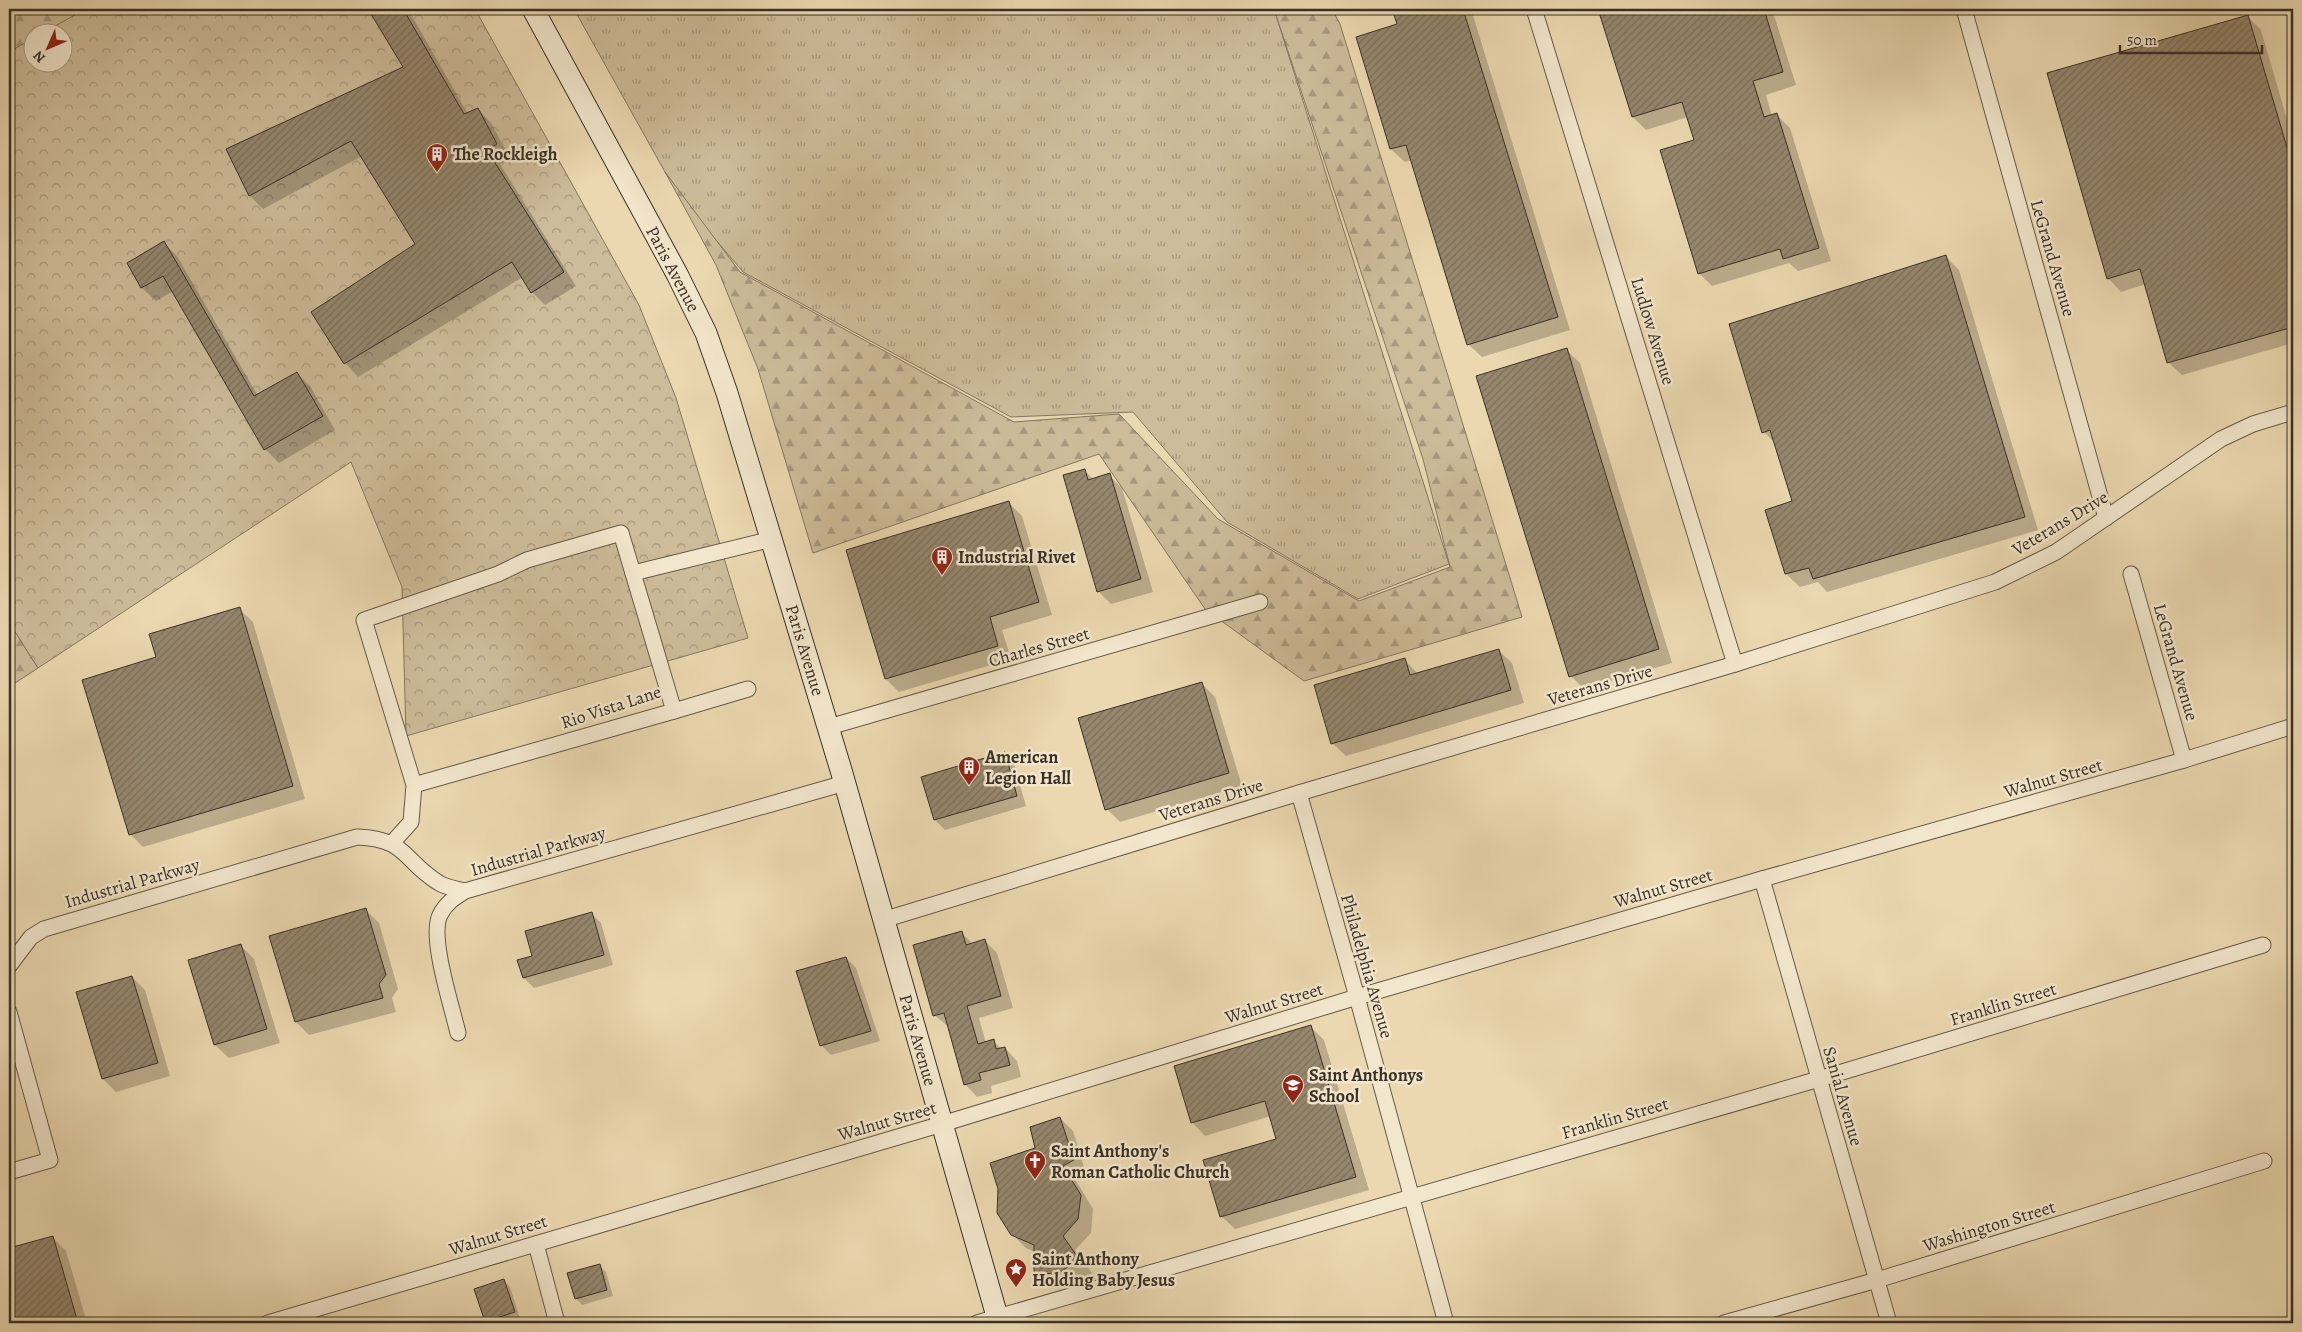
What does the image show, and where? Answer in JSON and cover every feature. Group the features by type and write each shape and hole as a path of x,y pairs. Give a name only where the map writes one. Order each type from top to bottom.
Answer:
{"street":[{"name":"Ludlow Avenue","path":"1534,9 1735,664"},
{"name":"LeGrand Avenue","path":"1964,9 2106,518"},
{"name":"Paris Avenue","path":"534,10 677,274 706,333 727,393 829,727 998,1320"},
{"name":"Veterans Drive","path":"883,920 1299,793 1735,664 1995,582 2051,556 2221,439 2254,424 2293,412"},
{"name":"Rio Vista Lane","path":"621,533 633,572 674,711 414,785 364,620 498,574 527,560 621,533"},
{"path":"633,572 772,539"},
{"name":"LeGrand Avenue","path":"2131,574 2184,760"},
{"name":"Charles Street","path":"829,727 1260,602"},
{"path":"674,711 748,689"},
{"name":"Walnut Street","path":"268,1323 942,1124 1357,997 1762,879 2184,760 2293,726"},
{"name":"Industrial Parkway","path":"9,966 31,937 44,928 357,837 378,838 392,843 439,884 464,891 845,783"},
{"path":"392,843 411,822 414,785"},
{"name":"Philadelphia Avenue","path":"1299,793 1446,1323"},
{"name":"Sanial Avenue","path":"1762,879 1889,1323"},
{"path":"458,1033 436,938 439,916 449,902 464,891"},
{"name":"Franklin Street","path":"977,1323 998,1320 1410,1196 1819,1080 2263,945"},
{"path":"9,1012 50,1160 9,1172"},
{"name":"Washington Street","path":"1724,1323 1877,1280 2264,1161"},
{"path":"536,1244 557,1323"}],"green space":[{"path":"9,9 81,9 64,22 22,22 22,45 9,52"},
{"path":"81,9 475,9 639,305 676,398 748,638 406,736 402,587 351,462 38,668 9,622 9,52 22,45 22,72 72,72 72,22 62,22 75,15"},
{"path":"574,9 1274,9 1449,564 1358,599 1227,522 1133,412 1011,417 743,272 699,220 665,172"},
{"path":"1274,9 1332,9 1340,24 1522,617 1304,681 1205,609 1099,454 813,553 758,369 716,265 665,172 740,272 1014,422 1119,414 1218,519 1359,601 1450,567 1423,459"},
{"path":"9,622 38,668 9,687"}],"building":[{"name":"The Rockleigh","path":"368,9 403,9 464,114 478,108 497,144 487,150 564,272 531,293 512,262 344,364 311,312 415,244 351,141 249,196 226,149 403,67"},
{"path":"1392,9 1463,9 1558,317 1467,345 1406,145 1390,149 1356,37 1397,24"},
{"path":"1598,9 1764,9 1783,72 1753,81 1764,117 1777,113 1819,248 1783,259 1780,249 1698,274 1660,150 1694,140 1682,102 1632,117"},
{"path":"2248,15 2293,168 2293,327 2167,363 2140,269 2107,279 2047,73"},
{"path":"164,241 254,396 297,372 323,416 264,450 163,276 141,288 127,263"},
{"path":"1946,255 2025,517 1813,579 1809,568 1785,574 1765,510 1792,501 1770,430 1762,433 1729,324"},
{"path":"1567,348 1659,649 1569,677 1476,376"},
{"path":"1085,469 1088,480 1110,473 1141,579 1097,592 1063,475"},
{"name":"Industrial Rivet","path":"1009,501 1039,602 990,617 998,646 885,679 846,550"},
{"path":"240,607 293,786 129,835 82,680 156,657 149,634"},
{"path":"1499,649 1511,690 1331,744 1314,685 1405,658 1410,675"},
{"path":"1202,682 1229,773 1105,810 1078,718"},
{"name":"American Legion Hall","path":"1005,752 1017,796 934,820 921,777"},
{"path":"366,908 386,975 379,984 383,998 295,1022 269,936"},
{"path":"592,912 604,955 523,978 517,960 532,956 525,931"},
{"path":"962,931 966,945 985,939 1001,996 967,1006 978,1044 994,1039 996,1049 1005,1047 1010,1065 979,1073 981,1080 964,1085 944,1013 933,1016 913,945"},
{"path":"241,944 267,1029 214,1045 188,960"},
{"path":"846,957 871,1031 820,1046 796,971"},
{"path":"132,976 158,1063 102,1079 76,992"},
{"path":"1311,1025 1356,1177 1220,1217 1203,1160 1276,1139 1265,1101 1191,1123 1174,1066"},
{"path":"1060,1117 1074,1160 1063,1166 1081,1195 1078,1219 1063,1236 1079,1259 1058,1274 1034,1273 1034,1245 1011,1235 997,1213 998,1189 990,1163 1035,1148 1030,1127"},
{"path":"53,1236 78,1323 9,1323 9,1248"},
{"path":"600,1264 607,1290 575,1299 567,1273"},
{"path":"504,1279 515,1312 485,1322 474,1289"}],"place":[{"name":"The Rockleigh","path":"437,173"},
{"name":"Industrial Rivet","path":"942,576"},
{"name":"American Legion Hall","path":"969,786"},
{"name":"Saint Anthonys School","path":"1293,1104"},
{"name":"Saint Anthony's Roman Catholic Church","path":"1035,1180"},
{"name":"Saint Anthony Holding Baby Jesus","path":"1016,1288"}]}
